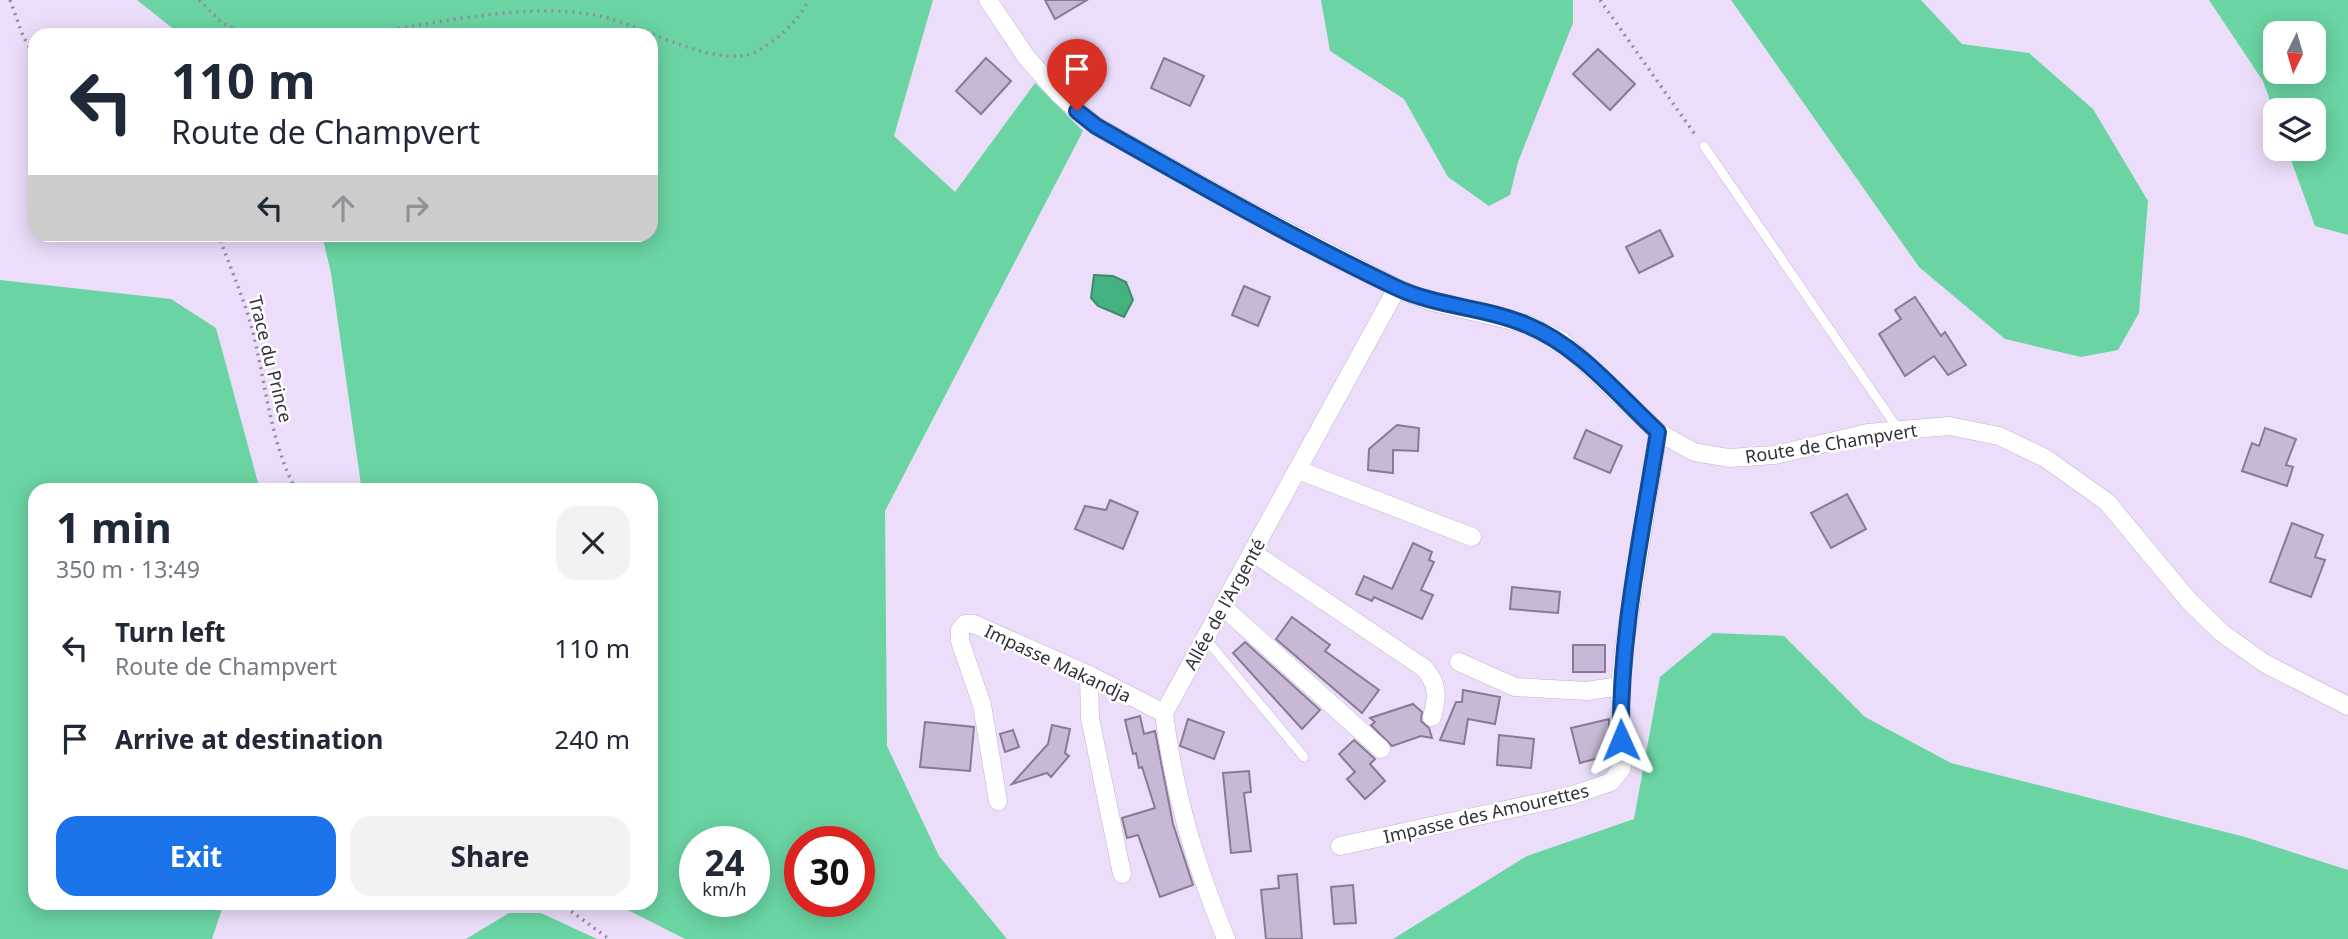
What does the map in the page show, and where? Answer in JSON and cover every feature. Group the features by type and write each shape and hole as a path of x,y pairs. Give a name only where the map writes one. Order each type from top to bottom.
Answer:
{"street":[{"name":"Route de Champvert","path":"988,0 1027,58 1060,95 1096,126 1241,207 1397,288 1429,301 1525,324 1562,341 1658,432 1694,452 1729,458 1774,455 1898,429 1949,426 1999,436 2045,458 2107,502 2190,602 2222,633 2264,663 2348,706"},
{"name":"Allée de l'Argenté","path":"1164,713 1397,288"},
{"name":"Impasse des Amourettes","path":"1340,846 1570,796 1611,782 1622,768 1620,685 1658,432"},
{"path":"1298,470 1472,537"},
{"path":"1252,552 1424,668 1434,680 1438,698 1432,717"},
{"path":"1222,606 1381,749"},
{"name":"Impasse Makandja","path":"998,801 982,705 960,641 960,630 965,624 974,624 1089,675 1164,713"},
{"path":"1459,662 1515,687 1587,691 1620,685"},
{"path":"1089,675 1090,718 1122,874"},
{"path":"1164,713 1171,771 1196,865 1226,939"}],"lane":[{"path":"1704,146 1898,429"},
{"path":"1205,638 1304,757"}],"path":[{"path":"10,0 28,45"},
{"path":"199,0 221,22 233,28"},
{"path":"658,36 721,56 749,55 785,32 806,8 808,0"},
{"path":"1600,0 1704,146"},
{"path":"408,28 539,10 591,14 634,28"},
{"name":"Trace du Prince","path":"221,242 251,324 272,422 292,483"},
{"path":"570,910 609,939"}],"shaded area":[{"path":"137,0 933,0 894,136 955,192 1035,83 1083,131 885,511 887,746 939,856 1007,939 685,939 628,910 658,910 658,483 361,483 331,273 324,242 658,242 658,28 172,28"},
{"path":"1321,0 1573,0 1573,23 1518,162 1510,195 1489,206 1448,177 1404,99 1330,51"},
{"path":"1731,0 1921,0 1962,44 2029,53 2093,109 2148,201 2139,313 2118,350 2081,357 2005,339 1919,267"},
{"path":"2209,0 2348,0 2348,235 2315,226 2291,161 2326,161 2326,98 2269,98 2264,84 2326,84 2326,21 2263,21 2263,81"},
{"path":"1094,275 1113,276 1126,282 1133,300 1124,317 1098,306 1091,298"},
{"path":"0,280 171,299 216,328 258,483 28,483 28,910 222,910 212,939 0,939"},
{"path":"1713,633 1784,636 1865,717 1951,763 2245,837 2348,870 2348,939 1393,939 1527,856 1634,819 1660,677"},
{"path":"509,913 541,913 597,939 466,939"}],"building":[{"path":"1045,0 1087,0 1055,19"},
{"path":"1598,49 1635,84 1610,110 1573,74"},
{"path":"986,58 1011,81 981,114 956,91"},
{"path":"1164,58 1204,76 1190,106 1151,88"},
{"path":"1660,230 1673,256 1639,273 1626,247"},
{"path":"1244,286 1270,297 1258,326 1232,315"},
{"path":"1915,297 1941,336 1945,332 1966,365 1948,375 1934,356 1905,376 1879,334 1901,319 1895,310"},
{"path":"1397,425 1419,428 1418,451 1393,450 1393,473 1368,470 1369,449"},
{"path":"2265,428 2296,439 2286,465 2293,467 2287,486 2242,471 2252,443 2259,446"},
{"path":"1586,430 1622,446 1610,473 1574,458"},
{"path":"1847,494 1866,529 1831,548 1811,513"},
{"path":"1110,500 1138,512 1123,549 1075,529 1085,506 1106,510"},
{"path":"2292,523 2323,535 2315,557 2325,560 2311,597 2270,582"},
{"path":"1413,543 1432,552 1429,560 1434,562 1421,590 1433,595 1422,619 1374,597 1372,601 1356,594 1364,576 1392,589"},
{"path":"1512,587 1560,592 1558,613 1510,609"},
{"path":"1292,617 1330,645 1325,651 1379,690 1362,713 1276,639"},
{"path":"1245,642 1320,710 1302,729 1233,653"},
{"path":"1573,645 1605,645 1605,672 1573,672"},
{"path":"1463,690 1500,697 1495,724 1468,719 1464,744 1440,740 1456,702 1462,702"},
{"path":"1413,704 1422,712 1421,721 1429,728 1432,738 1421,736 1392,746 1371,725 1375,722 1370,718"},
{"path":"1140,716 1144,734 1155,731 1173,824 1193,885 1160,897 1138,835 1127,838 1122,818 1155,808 1142,767 1139,768 1136,753 1133,754 1125,720"},
{"path":"1188,719 1224,732 1214,759 1180,746"},
{"path":"1609,719 1610,755 1580,763 1571,728"},
{"path":"925,722 974,727 970,771 920,767"},
{"path":"1052,725 1070,729 1065,753 1069,756 1051,777 1047,773 1012,784 1048,744"},
{"path":"1013,730 1019,747 1005,752 1000,734"},
{"path":"1499,735 1534,739 1531,768 1497,765"},
{"path":"1354,740 1375,759 1370,764 1385,781 1365,799 1347,779 1355,772 1339,754"},
{"path":"1249,771 1251,792 1244,793 1251,851 1231,853 1223,773"},
{"path":"1297,874 1302,939 1266,939 1261,890 1279,888 1278,876"},
{"path":"1353,885 1356,923 1334,924 1331,887"}],"route":[{"path":"1077,111 1096,126 1241,207 1397,288 1429,301 1525,324 1562,341 1658,432 1624,649 1620,685 1621,740"}]}
